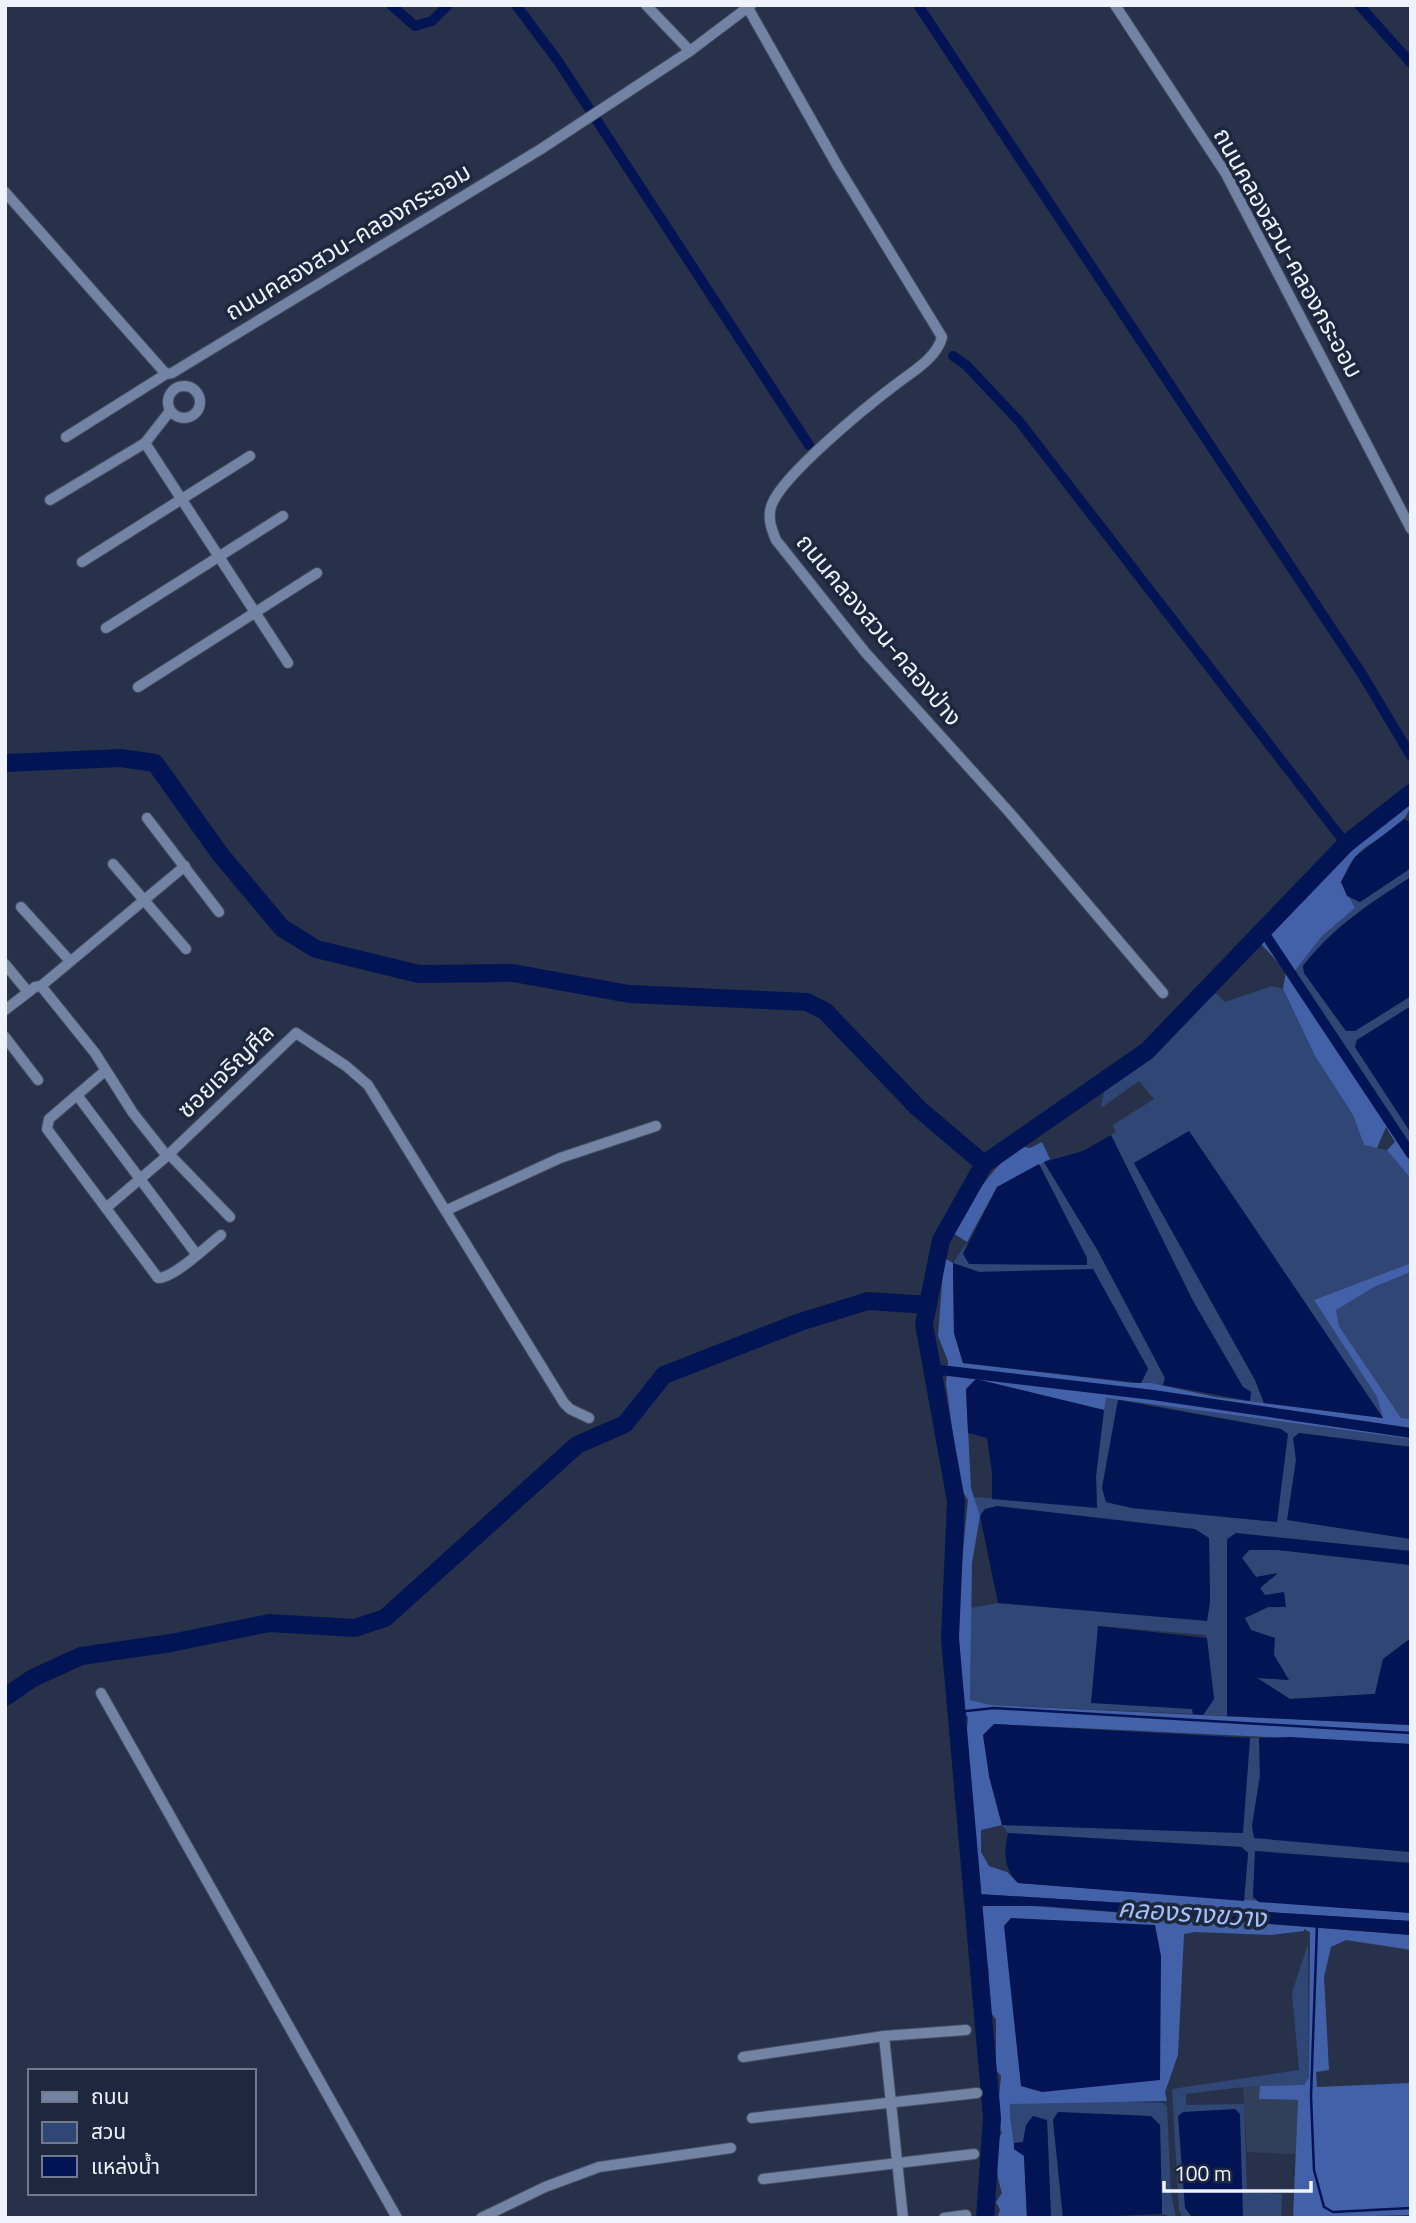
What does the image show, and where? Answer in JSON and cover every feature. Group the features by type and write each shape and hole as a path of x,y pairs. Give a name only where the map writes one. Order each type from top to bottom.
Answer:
{"street":[{"path":"646,5 690,51"},
{"name":"ถนนคลองสวน-คลองกระออม","path":"1115,5 1226,174 1411,529"},
{"name":"ถนนคลองสวน-คลองกระออม","path":"66,437 589,118 690,51 750,6"},
{"name":"ถนนคลองสวน-คลองป่าง","path":"750,6 838,167 942,337 940,347 806,463 783,488 770,514 769,524 776,540 857,643 1010,813 1163,993"},
{"path":"5,192 169,373 176,387"},
{"path":"176,387 192,388 199,396 200,406 188,418 178,418 170,411 168,398 176,387"},
{"path":"50,500 145,443 170,411"},
{"path":"145,443 288,663"},
{"path":"82,562 250,456"},
{"path":"106,628 284,516"},
{"path":"138,687 317,573"},
{"path":"147,818 219,912"},
{"path":"113,864 186,949"},
{"path":"5,1010 28,992 41,986 185,866"},
{"path":"21,907 70,961"},
{"path":"5,964 28,992"},
{"name":"ซอยเจริญศีล","path":"41,986 168,1155 296,1033 346,1066 368,1085 564,1404 589,1418"},
{"path":"5,1037 38,1080"},
{"path":"105,1071 48,1119 46,1127 158,1278 163,1278 197,1255 221,1235"},
{"path":"77,1096 197,1255"},
{"path":"447,1210 567,1156 656,1126"},
{"path":"106,1208 168,1155 230,1217"},
{"path":"101,1693 397,2218"},
{"path":"743,2057 884,2036 966,2030"},
{"path":"884,2036 904,2218"},
{"path":"752,2118 977,2093"},
{"path":"481,2218 545,2187 599,2167 731,2148"},
{"path":"763,2179 974,2154"},
{"path":"944,2218 966,2215"}],"shaded area":[{"path":"1411,799 1405,818 1362,850 1347,869 1341,882 1355,908 1322,936 1294,972 1411,1145 1411,1179 1387,1150 1395,1142 1386,1127 1377,1148 1364,1145 1353,1115 1315,1056 1283,989 1286,971 1260,943 1326,869"},
{"path":"1042,1142 1050,1159 997,1187 967,1242 953,1233 982,1186 999,1165 1019,1146 1030,1148"},
{"path":"944,1258 953,1263 954,1333 963,1363 1151,1383 1216,1397 1383,1418 1377,1397 1314,1300 1411,1263 1411,1272 1374,1287 1336,1310 1339,1326 1401,1418 1411,1419 1411,1439 1106,1398 1104,1410 976,1379 966,1389 971,1488 980,1516 972,1563 970,1700 991,1705 1411,1725 1411,1744 994,1724 989,1776 1002,1825 981,1830 981,1852 989,1866 1007,1872 1018,1883 1380,1910 1411,1913 1411,1921 978,1894 975,1889 965,1751 968,1718 961,1702 957,1613 968,1500 960,1487 946,1383 948,1361 938,1336"},
{"path":"1007,1904 1411,1935 1411,1950 1346,1940 1331,1947 1324,1977 1329,2070 1316,2072 1317,2087 1411,2083 1411,2215 1293,2218 1298,2100 1259,2099 1260,2086 1304,2085 1309,2077 1310,1932 1304,1929 1271,1935 1195,1932 1184,1934 1178,2055 1165,2092 1167,2101 1010,2104 1014,2149 1024,2155 1027,2218 997,2218 1000,2210 996,2202 1002,2193 996,2154 1002,2133 998,2113 1001,2076 996,2070 996,2019 985,1997 989,1974 979,1921 983,1906"},
{"path":"1260,2086 1260,2099 1298,2100 1296,2154 1247,2152 1243,2087"}],"green space":[{"path":"1411,868 1411,877 1367,906 1340,928 1303,966 1304,973 1346,1031 1355,1031 1411,996 1411,1006 1357,1040 1355,1047 1411,1133 1411,1145 1294,972 1322,936 1355,908 1347,896 1360,902"},
{"path":"1272,986 1283,989 1315,1056 1353,1115 1364,1145 1387,1150 1411,1179 1411,1263 1314,1300 1377,1397 1383,1418 1189,1131 1134,1163 1255,1380 1264,1403 1250,1401 1251,1392 1243,1387 1193,1301 1111,1135 1116,1132 1113,1125 1154,1099 1139,1081 1101,1108 1105,1086 1137,1064 1212,989 1225,1002"},
{"path":"1044,1162 1098,1251 1165,1378 1163,1385 1141,1383 1148,1368 1093,1269 979,1272 953,1263 967,1242 963,1254 1087,1265 1087,1258 1039,1164"},
{"path":"1411,1272 1411,1419 1401,1418 1339,1326 1336,1309 1374,1287"},
{"path":"1105,1398 1118,1400 1102,1488 1106,1502 1132,1508 1277,1522 1280,1429 1135,1402 1411,1439 1411,1447 1299,1433 1294,1438 1296,1460 1288,1520 1411,1539 1411,1551 1227,1539 1227,1716 1203,1715 1214,1699 1206,1635 1099,1626 1092,1702 1192,1709 1193,1714 991,1705 970,1700 971,1608 998,1603 1207,1620 1210,1602 1209,1539 985,1509 980,1516 974,1497 1097,1507 1096,1476"},
{"path":"1249,1550 1278,1550 1411,1565 1411,1638 1383,1659 1375,1694 1290,1699 1256,1677 1287,1680 1274,1655 1251,1630 1245,1618 1268,1607 1286,1607 1265,1595 1260,1588 1277,1574 1256,1577 1242,1558"},
{"path":"1250,1738 1259,1738 1260,1776 1252,1826 1255,1837 1411,1852 1411,1863 1255,1851 1253,1897 1259,1902 1244,1901 1248,1853 1241,1847 1008,1833 1002,1825 1242,1833"},
{"path":"1308,1944 1309,2077 1304,2085 1243,2087 1186,2094 1186,2105 1244,2104 1247,2192 1282,2194 1281,2218 1183,2218 1179,2211 1172,2089 1299,2070 1292,1993"},
{"path":"1087,2100 1163,2103 1167,2106 1171,2193 1176,2218 1162,2214 1160,2125 1058,2112 1053,2120 1063,2218 1051,2218 1047,2120 1026,2125 1023,2143 1014,2143 1010,2104"}],"water":[{"path":"1404,819 1411,823 1411,868 1360,902 1347,896 1341,882 1355,857"},
{"path":"1411,877 1411,996 1355,1031 1346,1031 1304,973 1303,966 1340,928 1367,906"},
{"path":"1411,1006 1411,1133 1355,1047 1357,1040"},
{"path":"1189,1131 1383,1418 1264,1403 1255,1380 1134,1163"},
{"path":"1111,1135 1193,1301 1243,1387 1251,1392 1250,1401 1163,1385 1165,1378 1098,1251 1044,1162 1083,1151"},
{"path":"1039,1164 1087,1258 1087,1265 969,1264 963,1254 997,1187"},
{"path":"953,1263 979,1272 1093,1269 1148,1369 1141,1383 963,1363 954,1333"},
{"path":"976,1379 1104,1410 1096,1476 1097,1508 992,1499 992,1473 987,1438 968,1433 966,1389"},
{"path":"1118,1400 1281,1429 1288,1434 1277,1522 1132,1508 1106,1502 1102,1488"},
{"path":"1299,1433 1411,1447 1411,1539 1287,1520 1296,1460 1293,1438"},
{"path":"997,1506 1195,1529 1209,1538 1210,1602 1207,1621 998,1603 980,1516 985,1509"},
{"path":"1236,1533 1411,1551 1411,1565 1278,1550 1249,1550 1242,1558 1256,1577 1278,1573 1260,1588 1265,1595 1284,1592 1286,1607 1268,1607 1245,1618 1251,1630 1275,1638 1274,1655 1289,1680 1257,1678 1290,1699 1375,1694 1383,1659 1411,1638 1411,1725 1227,1716 1227,1539"},
{"path":"1098,1626 1207,1638 1214,1699 1203,1715 1193,1714 1192,1709 1091,1703"},
{"path":"994,1724 1250,1738 1243,1833 1002,1825 989,1776 983,1735"},
{"path":"1290,1737 1411,1744 1411,1852 1254,1838 1252,1826 1260,1776 1259,1738"},
{"path":"1008,1833 1241,1847 1248,1853 1244,1901 1018,1883 1006,1859"},
{"path":"1255,1851 1411,1863 1411,1913 1259,1902 1253,1897"},
{"name":"คลองรางขวาง","path":"975,1889 978,1894 1411,1921 1411,1935 1044,1906 983,1906 979,1911"},
{"path":"1011,1918 1155,1925 1161,1956 1160,2080 1042,2092 1021,2086 1004,1926"},
{"path":"1235,2109 1240,2114 1243,2218 1191,2216 1185,2208 1178,2116 1183,2112"},
{"path":"1058,2112 1151,2116 1160,2125 1162,2214 1063,2218 1053,2120"},
{"path":"1033,2116 1047,2120 1051,2218 1027,2218 1024,2156 1014,2149 1014,2143 1023,2142 1026,2125"}],"waterway":[{"path":"391,5 415,26 432,21 448,5"},
{"path":"516,5 558,61 809,445"},
{"path":"918,5 1362,674 1411,756"},
{"path":"1359,5 1411,63"},
{"path":"953,356 966,365 1019,421 1346,844"},
{"path":"5,763 121,758 155,763 220,854 282,928 316,949 419,974 513,973 629,994 807,1002 825,1011 918,1108 984,1164"},
{"path":"985,2218 992,2118 950,1638 956,1501 924,1324 941,1240 984,1164 1147,1051 1346,844 1411,793"},
{"path":"1263,931 1411,1154"},
{"path":"5,1697 33,1678 81,1656 171,1643 269,1623 355,1628 385,1618 577,1445 625,1424 664,1375 800,1322 868,1301 928,1305"},
{"path":"932,1369 1153,1395 1411,1433"},
{"path":"957,1712 994,1708 1411,1733"},
{"path":"1317,1926 1311,2096 1314,2170 1324,2207 1333,2212 1411,2208"}]}
